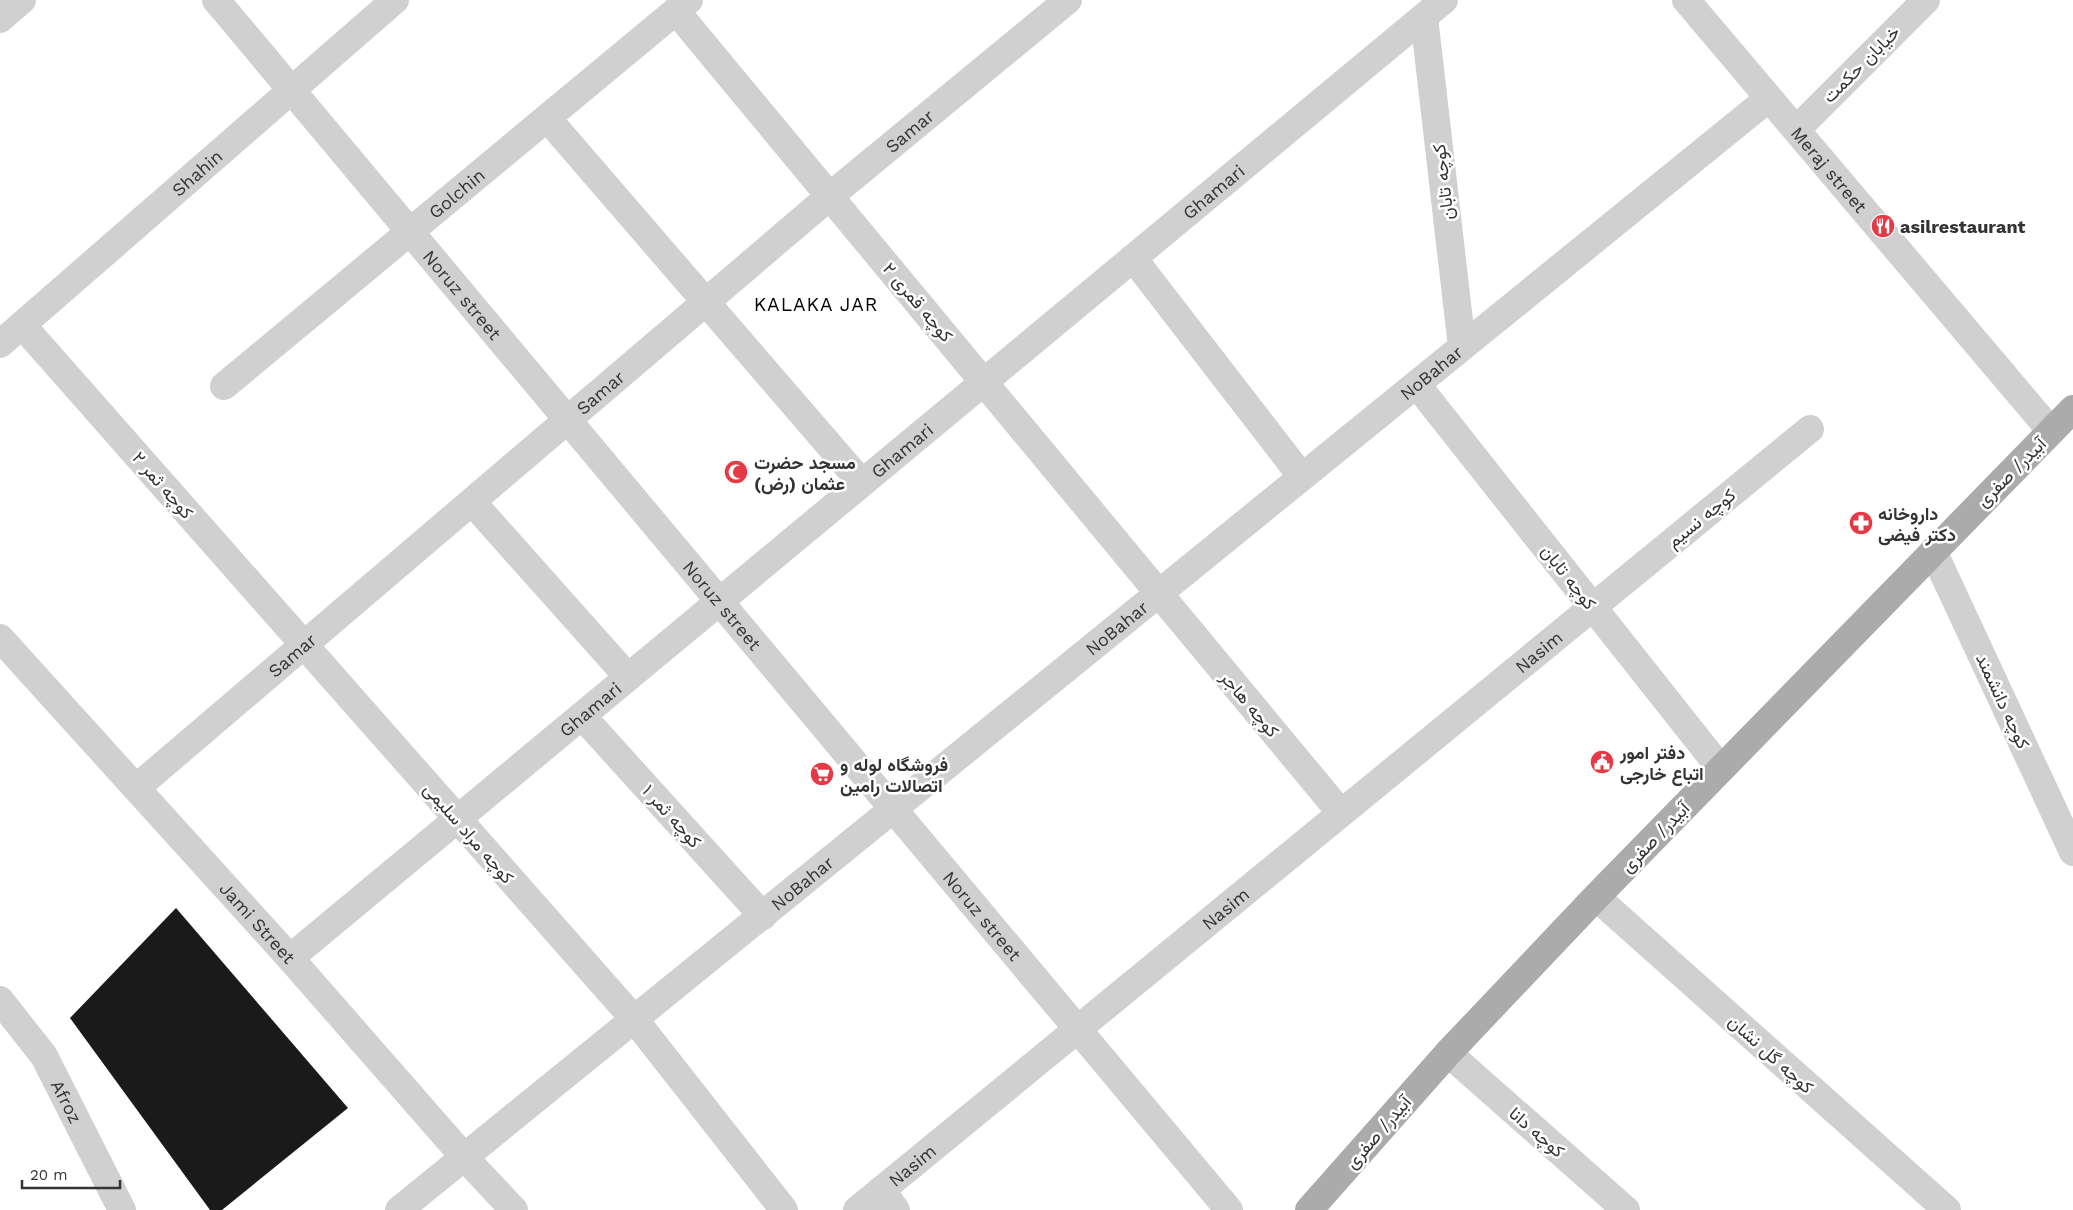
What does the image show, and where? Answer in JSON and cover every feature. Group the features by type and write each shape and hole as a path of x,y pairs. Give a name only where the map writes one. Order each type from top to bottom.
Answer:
{"main road":[{"name":"آبیدر/ صفری","path":"1308,1210 1448,1053 1596,897 2073,409"}],"street":[{"path":"0,19 22,0"},
{"name":"Noruz street","path":"216,0 1229,1210"},
{"name":"Shahin","path":"0,344 395,0"},
{"name":"Samar","path":"136,788 830,196 1068,0"},
{"name":"Ghamari","path":"290,958 1444,0"},
{"name":"Meraj street","path":"1686,0 1797,129 2051,432"},
{"name":"خیابان حکمت","path":"1797,129 1926,0"},
{"name":"کوچه قمری ۲","path":"683,5 830,196 1159,594"},
{"name":"Golchin","path":"224,386 683,5"},
{"name":"کوچه تابان","path":"1424,17 1462,347"},
{"name":"NoBahar","path":"399,1210 1769,98"},
{"path":"547,118 862,483"},
{"path":"1133,258 1302,478"},
{"name":"کوچه ثمر ۲","path":"22,326 304,645"},
{"name":"کوچه تابان","path":"1417,385 1721,769"},
{"name":"کوچه نسیم","path":"1593,607 1810,429"},
{"path":"472,502 628,677"},
{"name":"کوچه دانشمند","path":"1933,551 2073,852"},
{"name":"کوچه هاجر","path":"1159,594 1341,814"},
{"name":"Nasim","path":"857,1210 889,1200 1078,1029 1593,607"},
{"name":"کوچه مراد سلیمی","path":"304,645 635,1020 784,1210"},
{"name":"Jami Street","path":"4,650 136,788 290,958 465,1158 514,1210"},
{"name":"کوچه ثمر ۱","path":"582,716 763,916"},
{"name":"کوچه گل نشان","path":"1596,897 1947,1210"},
{"name":"Afroz","path":"0,1000 44,1056 122,1210"},
{"name":"کوچه دانا","path":"1448,1053 1626,1210"}],"building":[{"path":"176,908 348,1108 222,1210 210,1210 70,1018"}],"place":[{"name":"asilrestaurant","path":"1883,226"},
{"name":"مسجد حضرت عثمان (رض)","path":"736,472"},
{"name":"داروخانه دکتر فیضی","path":"1861,523"},
{"name":"دفتر امور اتباع خارجی","path":"1602,762"},
{"name":"فروشگاه لوله و اتصالات رامین","path":"822,774"}],"district":[{"name":"KALAKA JAR","path":"816,304"}]}
